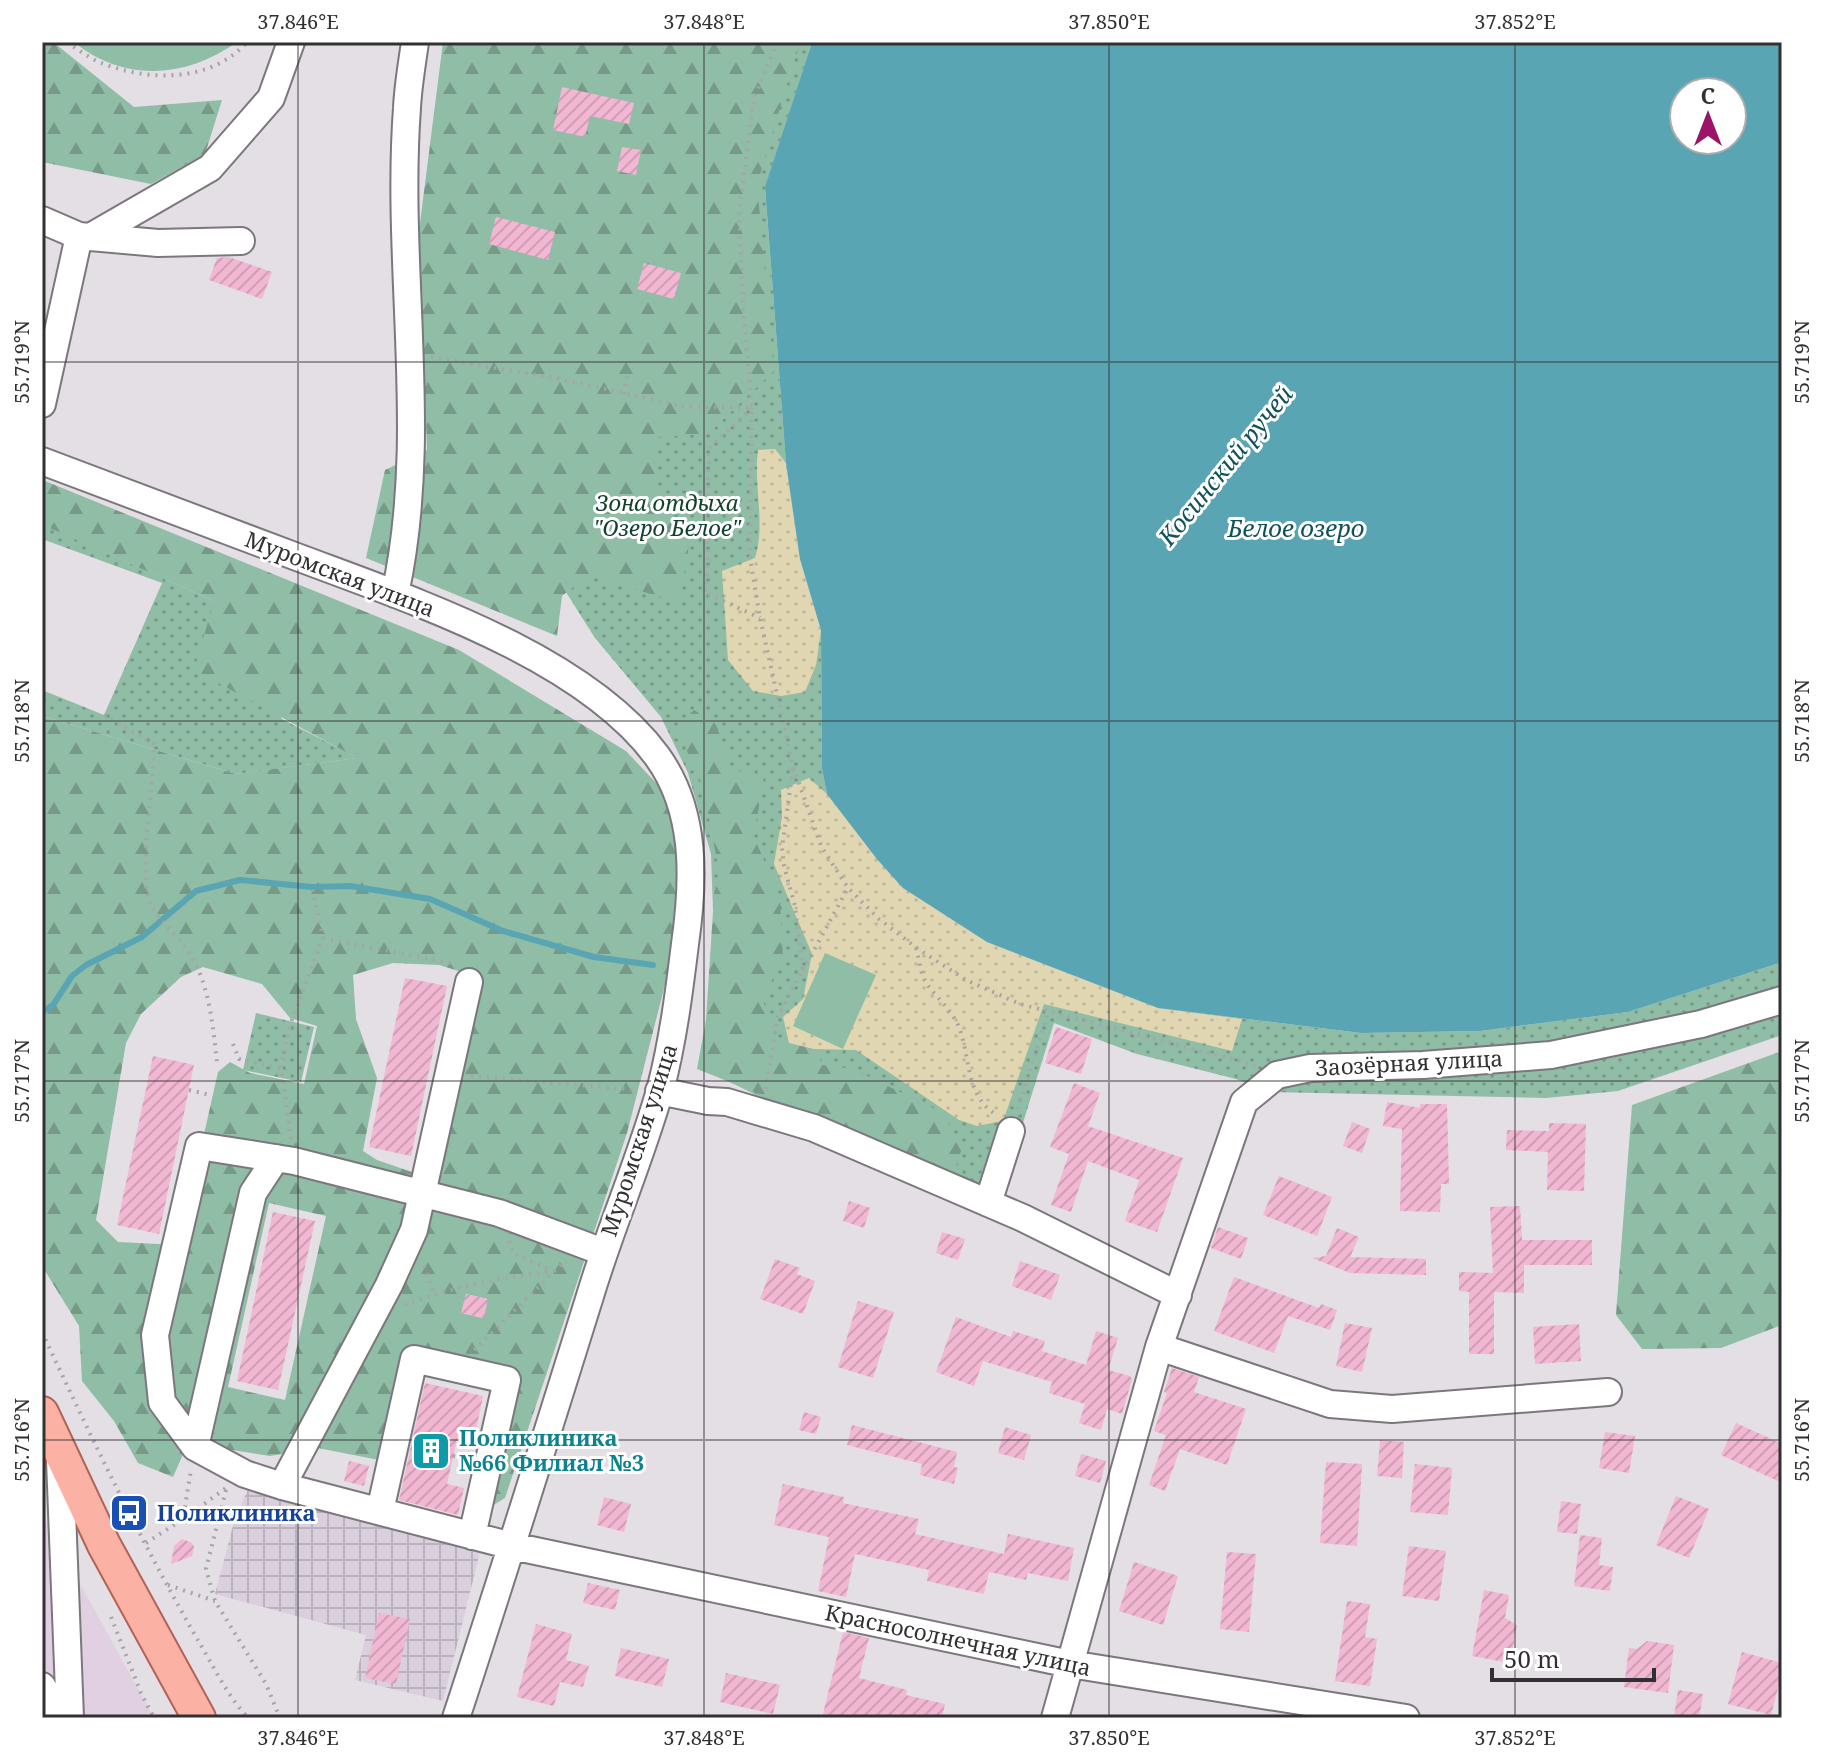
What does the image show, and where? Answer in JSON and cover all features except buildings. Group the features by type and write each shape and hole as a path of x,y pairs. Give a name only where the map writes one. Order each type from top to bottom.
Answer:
{"main road":[{"path":"42,1413 104,1545 199,1718"}],"street":[{"path":"42,404 85,236 210,168 271,98 291,42"},
{"path":"395,594 409,491 411,353 407,109 415,42"},
{"path":"42,220 85,236 158,243 241,241"},
{"name":"Муромская улица","path":"42,461 476,627 579,683 656,754 674,784 689,836 692,896 674,1031 659,1091 593,1248 512,1546 456,1718"},
{"path":"282,1486 377,1307 414,1230 469,982"},
{"name":"Заозёрная улица","path":"1055,1718 1159,1347 1244,1102 1277,1075 1310,1068 1423,1065 1551,1055 1701,1024 1782,1000"},
{"path":"659,1091 727,1102 814,1128 988,1203 1178,1295"},
{"path":"988,1203 1005,1129"},
{"path":"195,1447 162,1402 155,1335 199,1146 285,1160 422,1193 499,1213 593,1248"},
{"path":"195,1447 253,1193 285,1160"},
{"path":"1159,1347 1330,1404 1392,1409 1608,1392"},
{"path":"380,1511 414,1359 507,1380 472,1536"},
{"name":"Красносолнечная улица","path":"195,1447 235,1481 282,1486 512,1546 1070,1664 1406,1718"},
{"path":"60,1452 70,1718"},
{"path":"42,1686 61,1718"}],"path":[{"path":"67,42 96,61 137,74 191,75 234,56 247,42"},
{"path":"777,42 754,98 739,214 752,408 750,558 793,766 821,846 848,888 879,919 916,948 966,980 1020,1004 1244,1060 1277,1075"},
{"path":"411,353 561,379 686,407 752,408"},
{"path":"624,394 628,373"},
{"path":"752,408 709,449 707,585 704,592 760,618"},
{"path":"104,715 154,744 145,871 150,902 192,957 210,1004 217,1063"},
{"path":"793,766 782,848 795,906 803,970"},
{"path":"285,1160 281,1068 290,1025 323,938 312,887"},
{"path":"762,1111 778,1016 848,888"},
{"path":"323,938 470,967 469,982"},
{"path":"916,948 925,980 942,999 958,1025 969,1077 982,1101 998,1115 1005,1129"},
{"path":"1005,1129 1048,1012"},
{"path":"233,1044 239,1059 281,1068"},
{"path":"448,1074 659,1091"},
{"path":"189,1090 210,1095"},
{"path":"472,1352 554,1271 593,1248"},
{"path":"377,1307 404,1306 482,1281 554,1271"},
{"path":"42,1332 106,1470 166,1585 213,1666 249,1718"},
{"path":"183,1519 195,1447"},
{"path":"146,1543 235,1481"},
{"path":"235,1481 206,1569 215,1601 266,1684 280,1718"},
{"path":"166,1585 215,1601"},
{"path":"110,1614 154,1718"}],"shaded area":[{"path":"249,1486 482,1544 443,1701 355,1680 366,1635 215,1594 234,1522"},
{"path":"42,1513 44,1518 154,1718 42,1718"}],"green space":[{"path":"42,42 53,42 134,107 222,100 205,154 151,184 42,162"},
{"path":"74,42 237,42 197,63 156,71 134,70 114,64"},
{"path":"443,42 800,42 757,184 774,371 708,434 656,437 658,485 689,545 680,603 589,575 562,596 557,636 366,558 385,470 427,450 419,231"},
{"name":"Зона отдыха \"Озеро Белое\"","path":"738,42 812,42 765,188 786,462 800,559 821,630 822,769 827,794 903,888 987,942 1158,1008 1361,1033 1480,1031 1628,1012 1782,962 1782,1035 1618,1091 1546,1098 1269,1092 1236,1079 1137,1054 1054,1023 999,1200 764,1099 706,1070 714,938 711,854 688,773 661,717 595,638 514,510"},
{"path":"42,482 459,650 626,751 673,801 682,868 677,938 627,1133 505,1498 492,1506 517,1373 434,1352 384,1461 318,1448 270,1456 188,1443 173,1477 138,1463 114,1421 82,1381 79,1326 42,1266 42,716 236,774 357,758 194,670 214,601 43,525","holes":["393,963 439,965 475,976 435,1180 377,1160 363,1151 377,1078 356,1019 353,975","203,967 262,984 290,1018 317,1026 304,1084 250,1073 230,1062 218,1072 179,1245 118,1242 96,1220 126,1043 141,1014 181,977","269,1203 326,1216 285,1400 228,1387","466,1294 487,1299 483,1318 462,1313"]},
{"path":"42,524 214,601 282,719 358,758 236,774 42,716 42,690 104,715 162,583 42,539"},
{"path":"694,710 716,723 730,769 764,776 754,837 780,898 783,960 762,998 778,1038 803,1041 818,1048 822,1065 853,1069 945,1114 961,1151 954,1172 697,1069 706,1020 714,896 719,871 703,786 676,727"},
{"path":"825,953 876,975 843,1049 793,1026"},
{"path":"256,1013 314,1027 301,1082 243,1070"},
{"path":"1782,1051 1782,1325 1721,1348 1642,1349 1616,1315 1632,1105"}],"sand":[{"path":"775,449 786,463 800,559 821,630 816,665 805,692 781,696 753,691 728,660 722,571 755,558 759,531 758,450"},
{"path":"809,778 827,794 903,888 987,942 1158,1008 1242,1019 1232,1051 1044,1004 1003,1121 977,1126 959,1120 856,1050 814,1049 789,1043 783,1017 803,999 812,954 774,864 782,817 781,790"}],"water":[{"name":"Белое озеро","path":"812,42 1782,42 1782,962 1628,1012 1480,1031 1361,1033 1158,1008 987,942 903,888 827,794 822,769 821,630 800,559 786,463 765,187"}],"waterway":[{"name":"Косинский ручей","path":"42,1012 53,1005 72,976 86,965 142,937 196,891 240,880 312,887 350,886 430,899 503,931 594,957 653,965"}],"place":[{"name":"Поликлиника №66 Филиал №3","path":"431,1451"},
{"name":"Поликлиника","path":"129,1513"}]}
